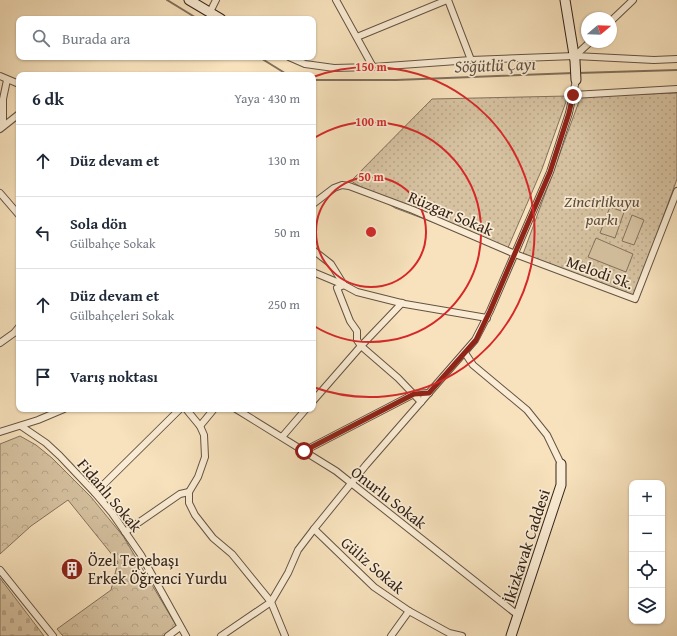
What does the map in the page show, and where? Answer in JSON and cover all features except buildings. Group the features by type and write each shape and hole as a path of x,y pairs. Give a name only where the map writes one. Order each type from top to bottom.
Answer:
{"street":[{"path":"190,0 216,16"},
{"path":"210,12 216,0"},
{"path":"336,0 373,67"},
{"path":"357,38 447,0 471,60"},
{"path":"221,636 271,602 288,573 298,550 314,529 366,465 476,340 550,172 569,113 576,80 575,59 565,0"},
{"path":"617,15 633,0"},
{"path":"575,59 585,48"},
{"path":"296,60 305,64 334,68 373,67 471,60 677,59"},
{"path":"0,76 16,83"},
{"path":"2,127 3,99 7,80"},
{"path":"573,95 677,89"},
{"path":"2,127 16,116"},
{"name":"Rüzgar Sokak","path":"316,202 334,188 342,185 412,210 515,254"},
{"name":"Melodi Sk.","path":"515,254 636,299 677,191"},
{"path":"0,193 16,212"},
{"path":"316,252 331,264 344,285"},
{"path":"316,273 357,292 402,303 487,318"},
{"path":"344,285 337,288 356,332 357,340 361,346 422,402"},
{"path":"316,398 361,346 402,303"},
{"path":"0,343 16,331"},
{"path":"465,353 473,366 527,410 546,435 561,464"},
{"path":"304,451 414,394 429,393"},
{"path":"0,432 21,426 56,412"},
{"path":"96,493 177,412"},
{"path":"188,412 200,426 204,435 205,457 198,477 189,492 189,503 195,515 214,538 232,554 271,602 285,636"},
{"path":"200,426 212,412"},
{"name":"Onurlu Sokak","path":"241,412 336,471 519,616"},
{"path":"282,437 303,412"},
{"name":"Fidanlı Sokak","path":"21,426 46,443 96,493 141,555 186,636"},
{"name":"İkizkavak Caddesi","path":"511,636 519,616 561,485 561,464"},
{"path":"125,532 180,494 189,492"},
{"name":"Güliz Sokak","path":"314,529 374,587 409,611 448,634 462,636"},
{"path":"0,570 53,636"},
{"path":"391,636 409,611"},
{"path":"168,636 180,627"}],"green space":[{"name":"Zincirlikuyu parkı","path":"677,93 677,179 634,297 523,254 581,96"},
{"name":"Zincirlikuyu parkı","path":"568,96 542,169 507,250 395,208 351,181 432,99"},
{"path":"610,207 624,212 615,238 600,233"},
{"path":"632,215 644,220 634,245 622,241"},
{"path":"596,238 633,254 626,272 588,257"},
{"path":"20,436 36,445 52,458 91,497 123,536 177,627 163,636 63,636 57,629 111,590 118,562 68,500 31,526 0,554 0,444"},
{"path":"0,578 44,636 0,636"}],"waterway":[{"name":"Söğütlü Çayı","path":"167,0 193,16"},
{"name":"Söğütlü Çayı","path":"264,60 283,72"},
{"name":"Söğütlü Çayı","path":"578,73 677,70"},
{"name":"Söğütlü Çayı","path":"316,80 396,80 574,73"}],"place":[{"name":"Özel Tepebaşı Erkek Öğrenci Yurdu","path":"72,569"}],"route":[{"path":"304,451 414,394 429,393 476,340 502,284 550,172 569,113 573,95"}]}
